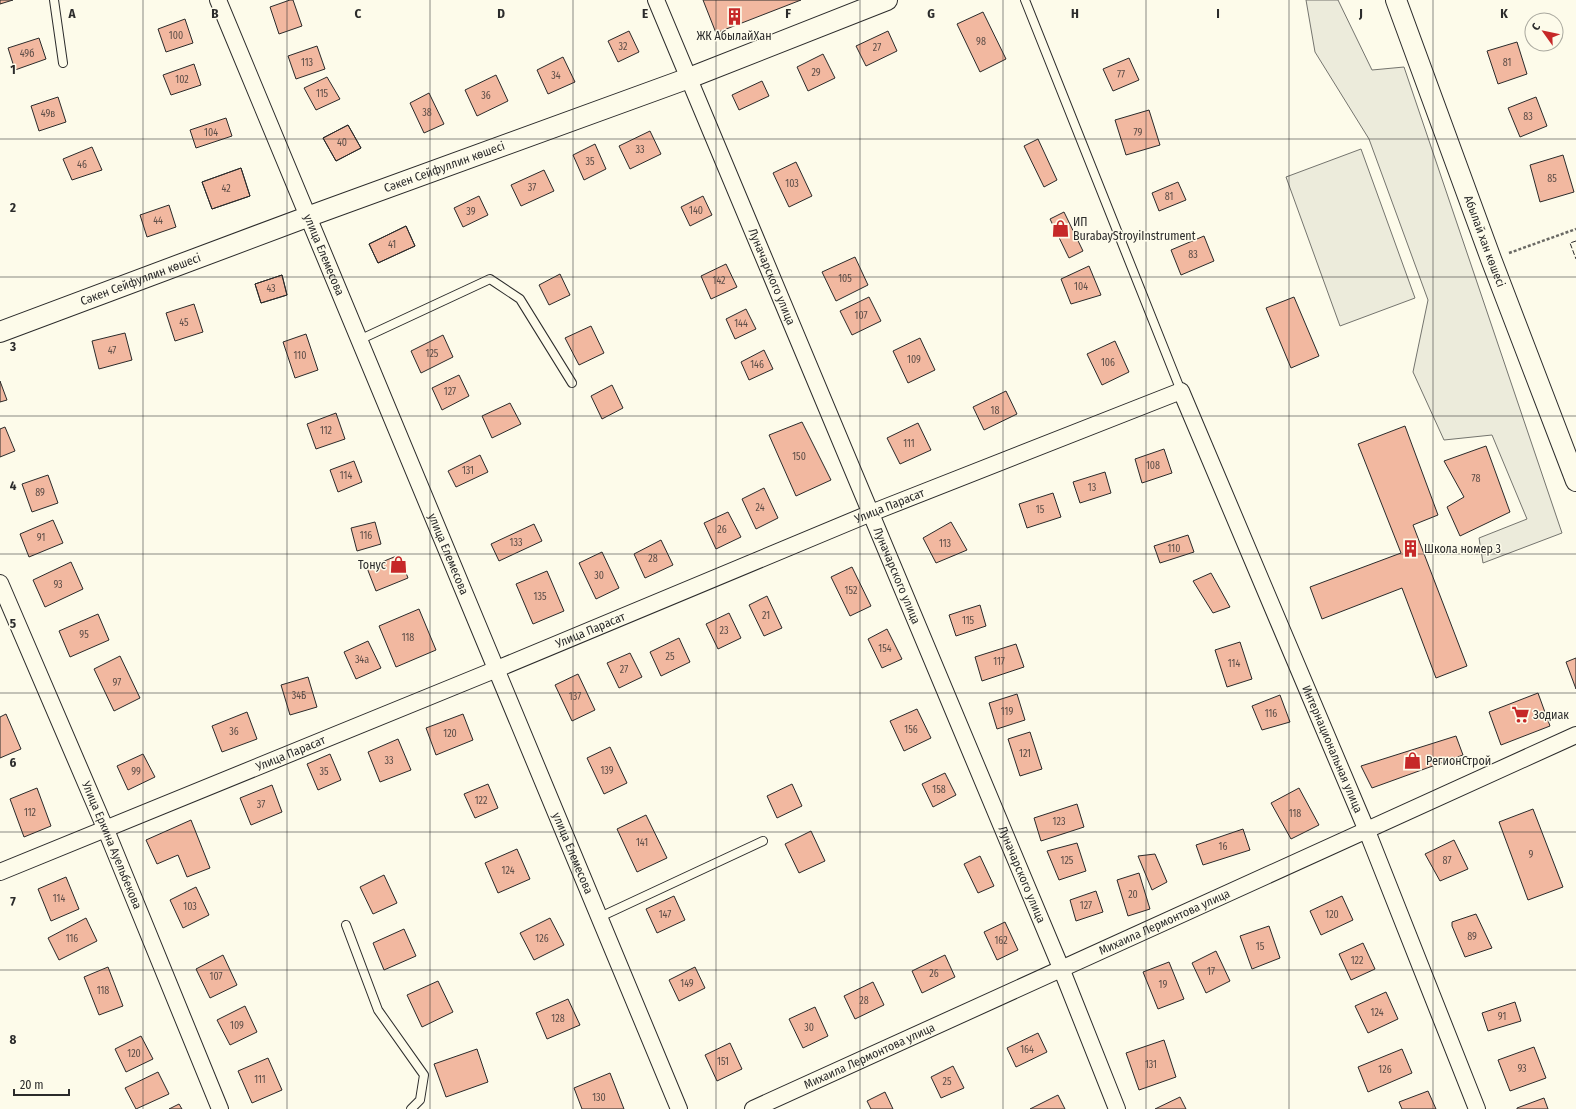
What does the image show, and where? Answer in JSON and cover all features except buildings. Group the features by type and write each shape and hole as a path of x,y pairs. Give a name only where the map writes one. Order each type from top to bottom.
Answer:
{"street":[{"name":"улица Елемесова","path":"218,0 679,1109"},
{"name":"Луначарского улица","path":"656,0 1061,968 1117,1109"},
{"name":"Сәкен Сейфуллин көшесі","path":"0,332 307,217 689,78 887,0"},
{"name":"Абылай хан көшесі","path":"1396,0 1491,259 1576,481"},
{"name":"Улица Парасат","path":"0,872 497,669 871,513 1181,391"},
{"name":"Интернациональная улица","path":"1181,391 1367,831 1477,1109"},
{"name":"Улица Еркина Ауельбекова","path":"0,583 106,830 220,1109"},
{"name":"Михаила Лермонтова улица","path":"753,1109 1576,735"}],"lane":[{"path":"54,0 63,63"},
{"path":"1025,0 1181,391"},
{"path":"359,340 490,279 520,299 572,383"},
{"path":"600,917 763,841"},
{"path":"346,925 378,1010 424,1075 420,1100 411,1109"}],"path":[{"path":"1491,259 1576,229"}],"shaded area":[{"path":"1306,0 1338,0 1372,70 1404,67 1562,533 1483,563 1479,538 1527,519 1492,435 1444,440 1413,372 1428,300 1369,139 1315,52"},
{"path":"1361,149 1415,298 1340,326 1286,177"}],"fence":[{"path":"1576,241 1570,243 1576,259"}],"place":[{"name":"ЖК АбылайХан","path":"734,17"},
{"name":"ИП BurabayStroyiInstrument","path":"1060,229"},
{"name":"Школа номер 3","path":"1411,549"},
{"name":"Тонус","path":"399,565"},
{"name":"Зодиак","path":"1520,715"},
{"name":"РегионСтрой","path":"1413,761"}]}
